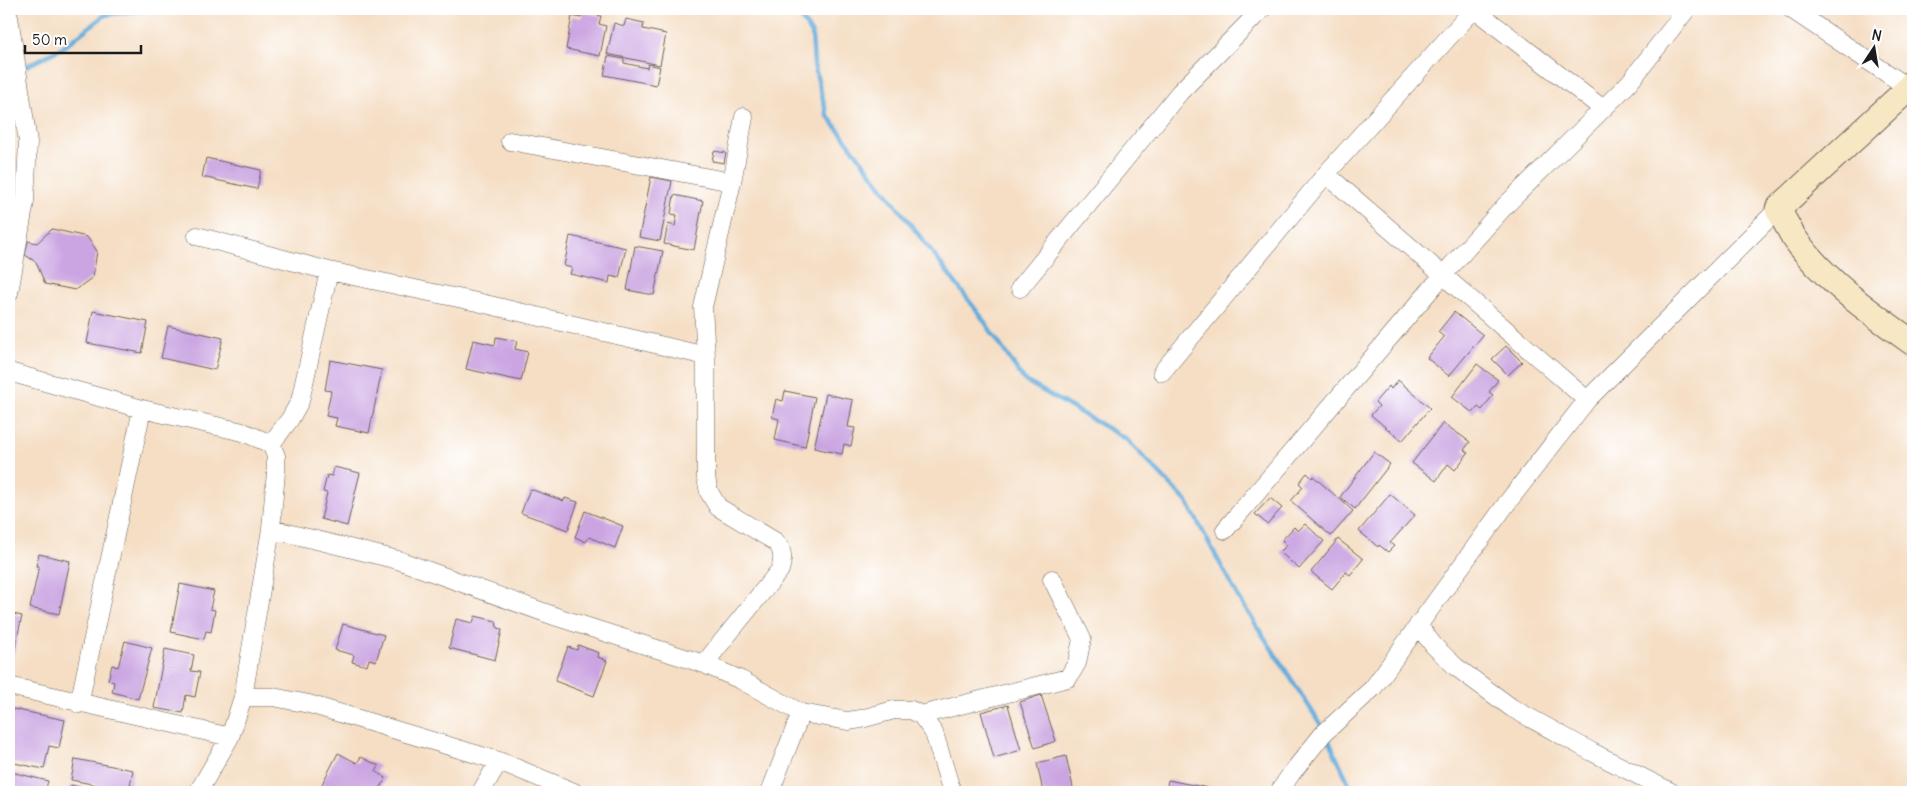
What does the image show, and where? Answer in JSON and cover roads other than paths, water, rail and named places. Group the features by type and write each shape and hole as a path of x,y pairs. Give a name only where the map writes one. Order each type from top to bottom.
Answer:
{"street":[{"path":"1020,288 1180,92 1262,9"},
{"path":"1162,372 1326,174 1474,9 1603,109"},
{"path":"1225,530 1443,275 1504,207 1629,83 1687,9"},
{"path":"1279,792 1326,731 1373,688 1507,503 1587,400 1778,209 1911,85 1791,9"},
{"path":"9,17 28,142 25,201 9,293"},
{"path":"704,664 780,570 783,561 782,551 776,542 718,507 709,492 706,478 706,356 703,307 732,182 744,117"},
{"path":"510,141 732,182"},
{"path":"1326,174 1587,400"},
{"path":"1778,209 1794,237 1824,271 1869,312 1913,343"},
{"path":"197,236 329,271 477,302 706,356"},
{"path":"271,444 290,419 300,401 329,271"},
{"path":"9,372 142,408 243,432 271,444 276,456 271,529 243,697 230,737 198,792"},
{"path":"79,704 142,408"},
{"path":"271,529 398,560 557,617 704,664 741,680 801,713 848,721 861,720 894,710 910,710 921,714 1068,678 1077,664 1082,639 1052,579"},
{"path":"1418,625 1434,646 1456,667 1512,708 1670,792"},
{"path":"9,686 79,704 230,737"},
{"path":"243,697 273,697 309,704 499,761 574,792"},
{"path":"770,792 801,713"},
{"path":"921,714 934,732 952,792"},
{"path":"481,792 499,761"}],"waterway":[{"path":"21,69 62,48 105,15 153,9"},
{"path":"795,9 812,34 814,65 827,115 980,315 1024,380 1126,439 1187,502 1238,597 1323,728"},
{"path":"1327,737 1353,792"}]}
